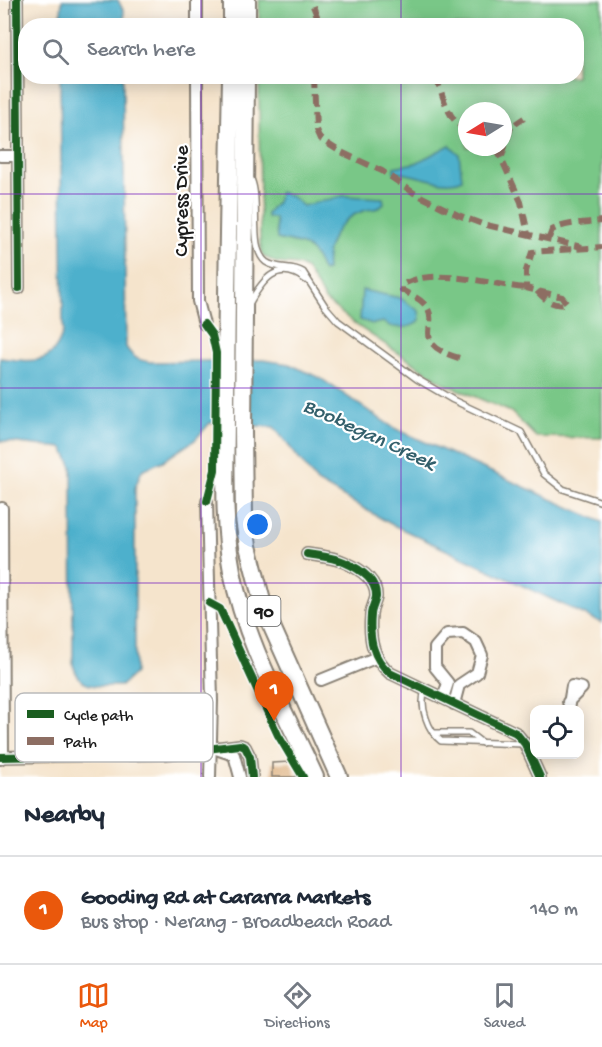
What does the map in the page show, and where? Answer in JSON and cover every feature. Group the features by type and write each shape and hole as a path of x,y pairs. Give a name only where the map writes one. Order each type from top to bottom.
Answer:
{"main road":[{"path":"232,0 232,18"},
{"path":"247,0 247,18"},
{"name":"90","path":"231,84 226,355 227,538 236,590 249,630 315,777"},
{"name":"90","path":"246,84 244,518 255,583 271,627 339,777"}],"street":[{"path":"16,0 19,288"},
{"path":"197,0 197,18"},
{"name":"Cypress Drive","path":"197,84 198,301 204,324"},
{"path":"0,156 18,156"},
{"path":"207,501 212,693"},
{"path":"1,758 2,508"},
{"path":"308,554 343,561 366,575 372,582 376,598 371,612 375,658 390,673 510,730 529,745 540,777"},
{"path":"443,699 448,683 435,667 435,648 447,634 463,633 476,642 482,655 477,673 459,685 454,704"},
{"path":"321,680 375,658"},
{"path":"213,748 240,745 245,747 250,757 252,777"},
{"path":"213,749 234,755 240,777"},
{"path":"209,762 210,777"}],"lane":[{"path":"245,166 256,189 257,246 260,255 268,264 299,270 338,321 417,379 453,400 521,432 543,474 562,489 602,502"},
{"path":"267,276 268,264"},
{"path":"244,314 258,286 267,276 279,272 296,273 309,283"},
{"path":"425,691 422,703 434,733 446,743 529,745"},
{"path":"434,733 469,733 482,744"}],"green space":[{"path":"259,0 602,0 602,438 536,437 511,412 445,384 359,327 325,300 307,270 298,265 277,263 263,256 260,243 259,84 584,84 584,18 259,18"}],"water":[{"path":"62,0 118,0 124,12 124,18 61,18"},
{"name":"Boobegan Creek","path":"60,84 123,84 126,347 131,354 150,362 263,360 289,364 320,378 394,428 602,522 602,623 391,524 317,482 274,427 210,423 195,440 163,461 142,470 135,488 135,673 121,686 97,686 85,683 76,674 73,665 72,467 63,448 0,441 0,358 31,361 47,357 59,343 63,331"},
{"path":"450,145 459,156 462,179 442,182 394,172 394,167 416,163"},
{"path":"280,192 291,196 303,206 343,196 383,198 384,203 382,206 363,211 346,220 330,242 327,270 323,272 314,255 306,247 277,239 275,218 267,217 267,213 277,202"},
{"path":"362,290 400,298 419,311 420,320 412,326 402,327 391,326 383,322 373,324 360,320"}],"building":[{"path":"291,762 297,777 272,777 272,763"}],"marked path":[{"path":"313,6 318,18"},
{"path":"314,84 316,130 320,139 339,151 382,171 414,193 458,215 482,224 582,247"},
{"path":"438,84 450,114 458,124"},
{"path":"512,126 524,118"},
{"path":"500,156 521,202 528,234"},
{"path":"549,238 552,230 558,227 602,221"},
{"path":"537,291 550,302 567,303 562,297 526,288 526,271 532,252 602,247"},
{"path":"459,358 434,346 429,333 430,313 421,301 402,290 402,285 430,277 446,277 526,288"}],"cycle path":[{"path":"17,0 19,288"},
{"path":"204,324 212,335 216,353 215,470 207,501"},
{"path":"307,554 344,562 361,571 370,580 376,597 371,613 371,640 379,661 390,673 516,733 525,744 540,777"},
{"path":"209,603 220,609 278,735 303,777"},
{"path":"213,748 240,745 245,747 250,757 252,777"},
{"path":"0,757 15,757"}],"place":[{"name":"Gooding Rd at Cararra Markets","path":"274,721"}]}
